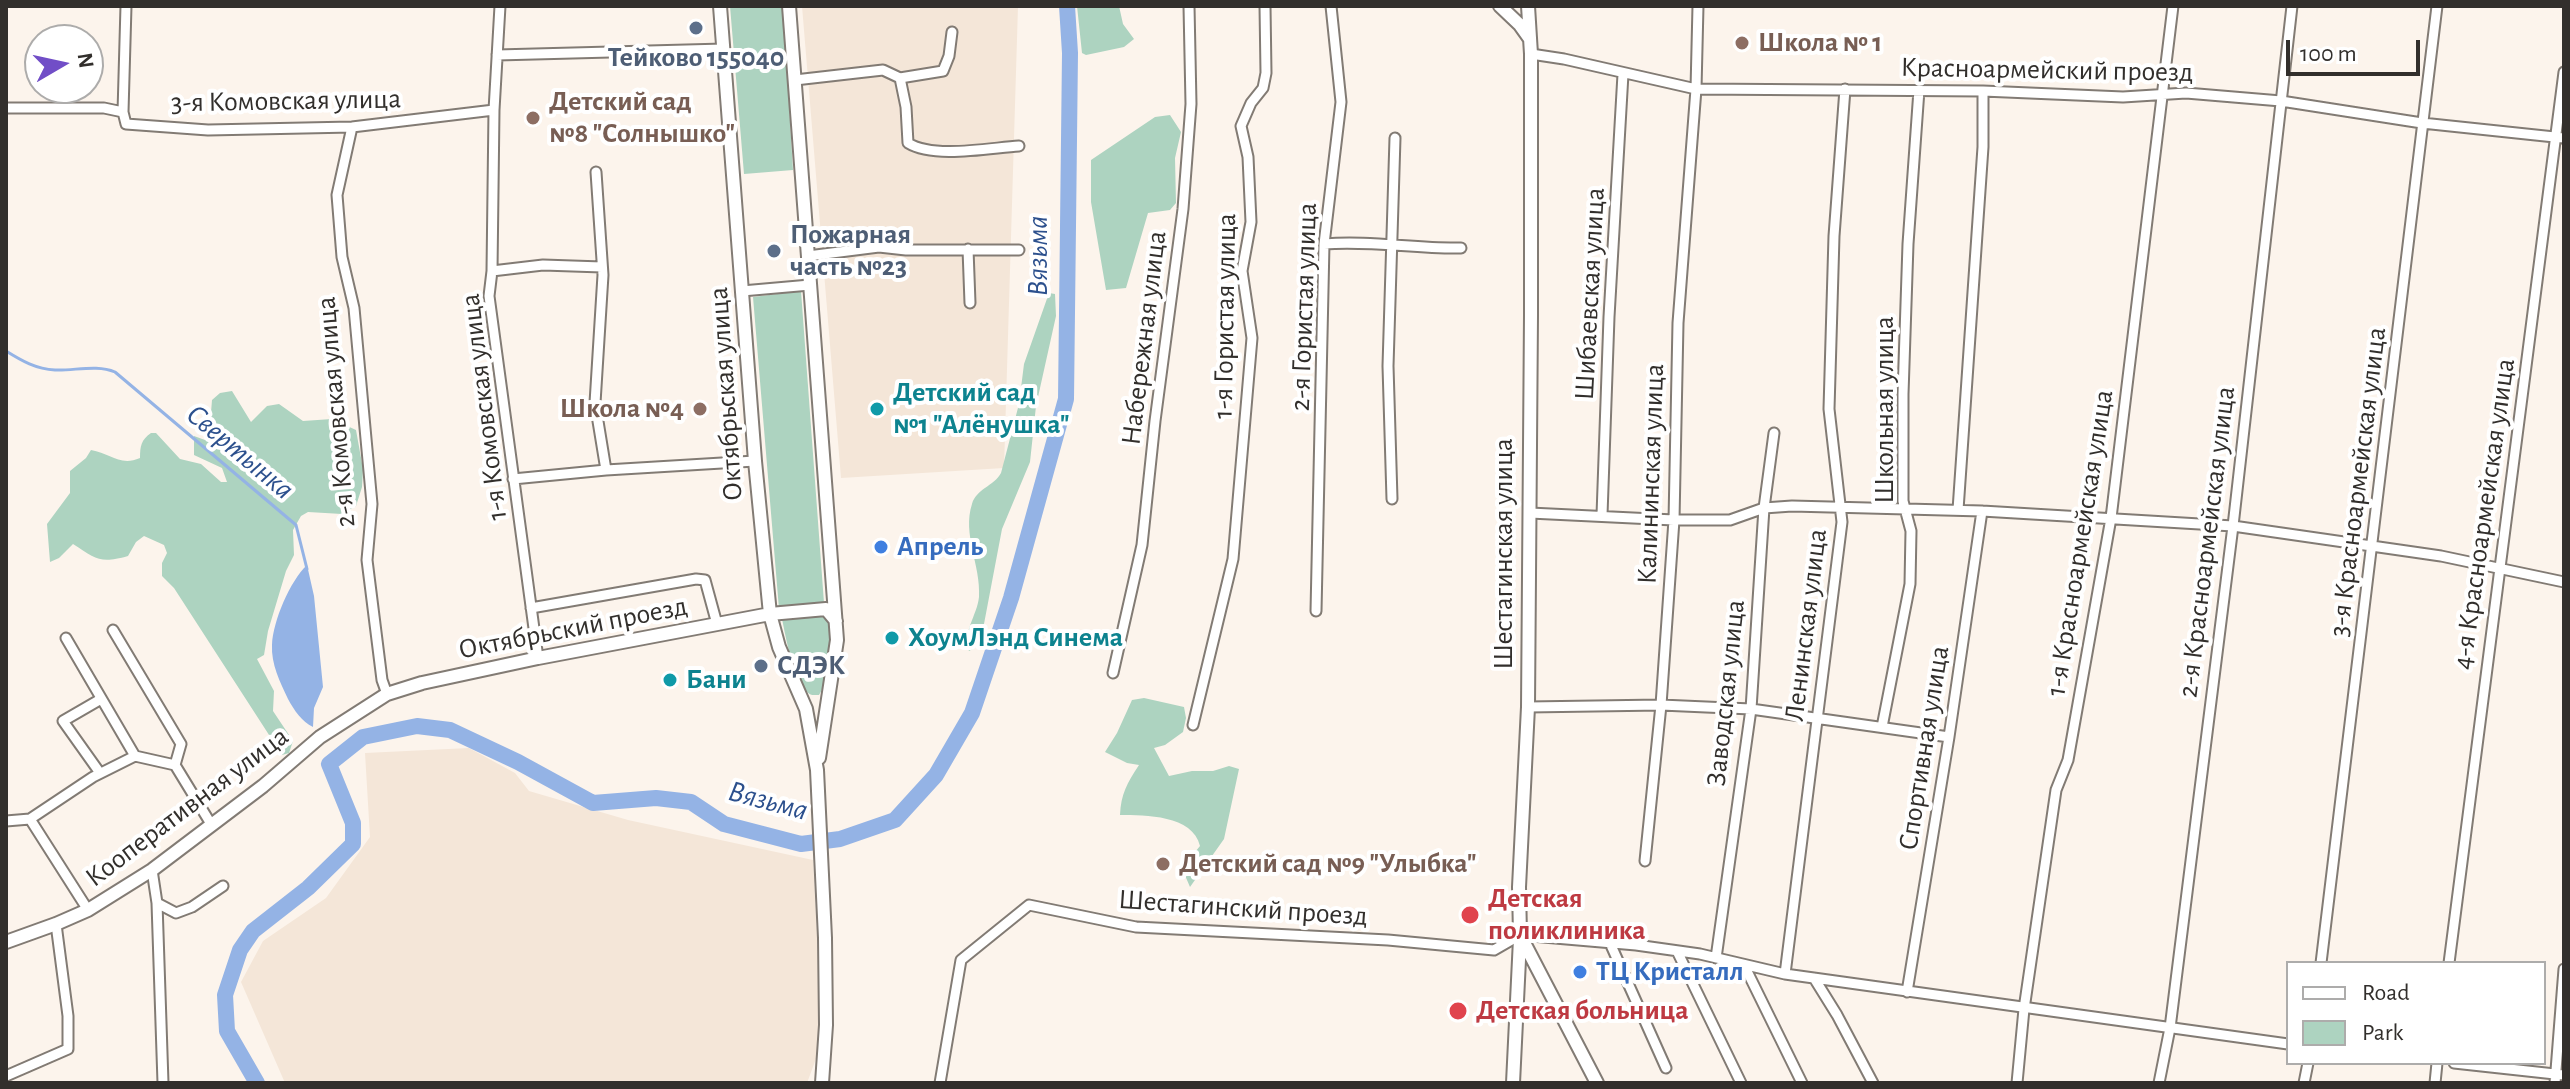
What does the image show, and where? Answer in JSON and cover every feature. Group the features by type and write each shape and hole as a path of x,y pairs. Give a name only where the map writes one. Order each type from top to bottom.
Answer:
{"street":[{"path":"6,108 104,108 123,112 126,6"},
{"name":"1-я Комовская улица","path":"500,6 489,296 538,658"},
{"name":"Октябрьская улица","path":"720,6 755,461 770,614 779,647 806,709 817,770 826,1025 822,1083"},
{"name":"Октябрьская улица","path":"789,6 837,640 817,770"},
{"name":"Набережная улица","path":"1113,673 1142,545 1183,209 1191,104 1189,6"},
{"name":"1-я Гористая улица","path":"1193,725 1233,559 1252,338 1242,271 1251,222 1248,157 1241,126 1251,103 1263,88 1266,73 1265,6"},
{"name":"2-я Гористая улица","path":"1316,611 1324,244 1341,102 1331,6"},
{"path":"1696,89 1698,6"},
{"name":"1-я Красноармейская улица","path":"2017,1083 2024,1009 2056,790 2068,760 2111,518 2173,6"},
{"name":"2-я Красноармейская улица","path":"2159,1083 2170,1028 2233,526 2292,6"},
{"name":"3-я Красноармейская улица","path":"2321,961 2437,6"},
{"path":"1502,8 1518,11 1528,7"},
{"name":"Шестагинская улица","path":"1528,7 1531,54 1530,513 1528,707 1519,887 1520,935 1597,1083"},
{"path":"1502,8 1530,39"},
{"path":"795,80 883,70 900,78 943,71 949,56 952,32"},
{"path":"497,55 724,49"},
{"name":"Красноармейский проезд","path":"1531,54 1696,89 1983,91 2123,97 2186,93 2281,101 2422,123 2561,138"},
{"name":"4-я Красноармейская улица","path":"2449,961 2499,567 2561,138 2564,72"},
{"name":"Шибаевская улица","path":"1602,515 1609,317 1623,74"},
{"path":"900,78 906,107 908,143 919,150 959,151 1019,146"},
{"name":"Калининская улица","path":"1645,861 1661,705 1674,520 1678,323 1696,89"},
{"name":"Ленинская улица","path":"1785,974 1842,522 1829,409 1834,236 1845,89"},
{"name":"Школьная улица","path":"1882,727 1910,584 1911,531 1903,501 1903,394 1907,259 1919,90"},
{"path":"1958,510 1983,147 1983,91"},
{"name":"3-я Комовская улица","path":"123,112 126,124 208,130 352,127 494,110"},
{"name":"2-я Комовская улица","path":"352,127 337,195 342,257 354,308 372,504 367,560 382,680 387,694"},
{"path":"1392,499 1388,366 1395,138"},
{"path":"596,172 602,267 595,403 606,470"},
{"path":"1324,244 1352,242 1461,248"},
{"path":"808,256 879,247 906,250 1019,250"},
{"path":"968,249 970,303"},
{"path":"492,271 543,265 602,267"},
{"path":"742,291 810,285"},
{"name":"Заводская улица","path":"1716,958 1751,709 1764,508 1774,433"},
{"path":"513,479 755,461"},
{"path":"1530,513 1730,520 1764,508 1840,507 1982,511 2233,526 2374,544 2564,582"},
{"name":"Спортивная улица","path":"1907,992 1982,511"},
{"path":"531,608 696,579 705,580 717,624"},
{"name":"Октябрьский проезд","path":"387,694 422,683 538,658 770,614 826,609 836,621"},
{"path":"113,630 181,744 175,765"},
{"path":"66,638 135,756"},
{"name":"Кооперативная улица","path":"6,942 88,910 152,870 263,786 320,737 387,694"},
{"path":"100,773 63,721 101,699"},
{"path":"806,709 819,710 829,705"},
{"path":"1528,707 1661,705 1751,709 1949,737"},
{"path":"6,821 30,819 100,773 135,756 175,765 211,824"},
{"path":"30,819 88,910"},
{"path":"152,870 157,903 163,1083"},
{"path":"157,903 176,913 192,907 223,886"},
{"name":"Шестагинский проезд","path":"940,1083 961,960 1029,905 1136,927 1373,939 1494,950 1520,935"},
{"path":"6,1076 68,1049 68,1016 56,924"},
{"path":"1513,1083 1520,935 1677,951 1785,974 2286,1044"},
{"path":"1610,943 1666,1068"},
{"path":"1677,951 1741,1083"},
{"path":"1744,965 1802,1083"},
{"path":"2469,1065 2558,1077 2564,969"},
{"path":"1814,978 1873,1083"}],"shaded area":[{"path":"802,6 1018,6 1004,468 841,478"},
{"path":"469,748 515,773 529,791 628,820 813,860 822,1030 807,1083 285,1083 241,982 263,941 326,898 370,837 365,753"}],"green space":[{"path":"730,6 783,6 793,170 744,174"},
{"path":"1077,6 1119,6 1123,24 1134,39 1124,47 1086,55 1082,53"},
{"path":"1170,115 1181,132 1175,158 1176,203 1170,210 1148,213 1126,288 1106,290 1091,202 1091,160 1155,117"},
{"path":"801,291 824,603 779,609 753,297"},
{"path":"1049,293 1055,294 1056,316 1036,406 1030,462 1002,529 980,645 969,651 967,637 979,597 969,527 972,504 977,495 1001,473 1019,404 1024,364"},
{"path":"232,391 251,422 267,406 279,404 303,421 332,419 356,430 363,469 356,506 342,514 308,512 301,516 293,530 294,555 268,631 264,655 257,659 274,691 273,711 293,741 289,753 282,755 174,588 162,576 162,563 167,553 164,545 144,536 136,542 128,556 104,560 73,544 50,562 47,524 70,493 70,471 91,450 121,460 133,460 140,458 145,438 156,433 180,459 201,464 221,482 227,482 222,468 194,455 194,436 205,440 209,438 212,400 220,393"},
{"path":"821,611 829,621 826,679 819,695 812,695 798,678 782,619 786,614"},
{"path":"1144,698 1184,707 1186,718 1183,732 1165,745 1154,748 1169,776 1229,766 1239,769 1224,839 1190,887 1184,873 1190,858 1200,846 1196,836 1188,828 1167,819 1120,815 1125,789 1139,765 1127,763 1105,752 1132,700"}],"water":[{"path":"307,565 314,596 323,687 314,708 313,727 305,722 288,699 272,652 273,635 284,602 294,581"}],"waterway":[{"name":"Вязьма","path":"257,1083 227,1031 225,995 240,950 253,931 308,888 353,844 353,823 329,764 363,737 417,726 450,730 518,762 593,803 656,798 691,802 724,824 801,844 840,839 895,820 936,775 972,713 1011,598 1066,399 1070,53 1067,6"},
{"name":"Свертынка","path":"6,351 29,364 48,369 93,368 115,372 296,525 307,569"}],"place":[{"name":"Тейково 155040","path":"696,28"},
{"name":"Школа № 1","path":"1742,43"},
{"name":"Детский сад №8 \"Солнышко\"","path":"533,118"},
{"name":"Пожарная часть №23","path":"774,251"},
{"name":"Школа №4","path":"700,409"},
{"name":"Детский сад №1 \"Алёнушка\"","path":"877,409"},
{"name":"Апрель","path":"881,547"},
{"name":"ХоумЛэнд Синема","path":"892,638"},
{"name":"СДЭК","path":"761,666"},
{"name":"Бани","path":"670,680"},
{"name":"Детский сад №9 \"Улыбка\"","path":"1163,864"},
{"name":"Детская поликлиника","path":"1470,915"},
{"name":"ТЦ Кристалл","path":"1580,972"},
{"name":"Детская больница","path":"1458,1011"}]}
